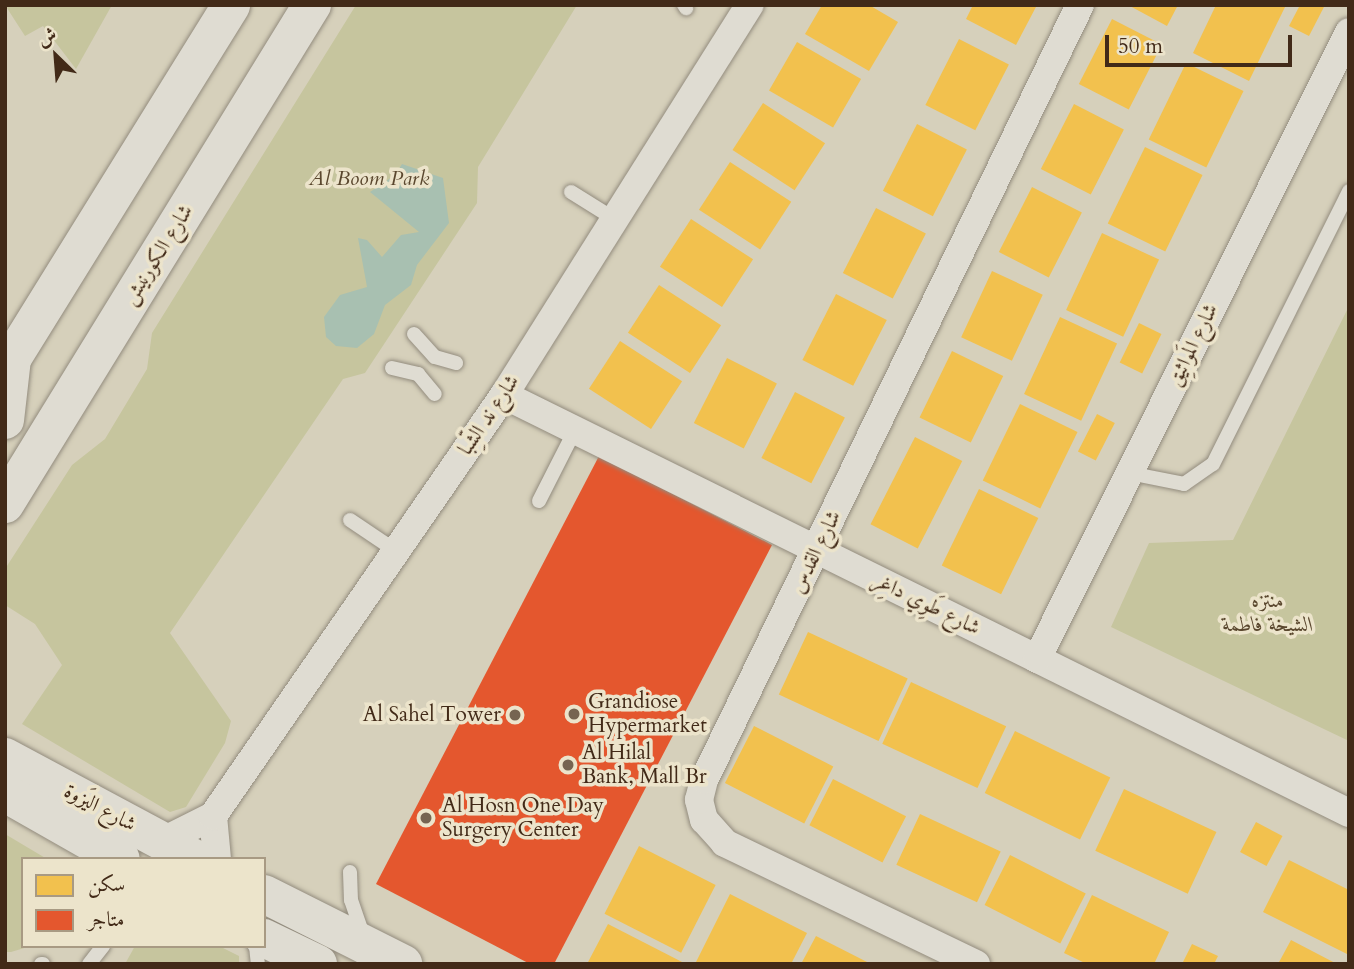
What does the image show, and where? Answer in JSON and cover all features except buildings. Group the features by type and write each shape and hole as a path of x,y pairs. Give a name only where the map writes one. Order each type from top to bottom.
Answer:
{"main road":[{"path":"5,420 9,365 231,5"},
{"name":"شارع الكورنيش","path":"5,504 312,5"},
{"name":"شارع اليَزوة","path":"5,757 191,857"},
{"name":"شارع اليَزوة","path":"5,793 115,857"},
{"path":"266,895 389,957"},
{"path":"266,939 318,964"}],"street":[{"name":"شارع ند الشِّبا","path":"161,842 213,816 503,395 750,5"},
{"name":"شارع القدس","path":"976,964 734,847 716,836 704,820 699,800 704,780 818,550 1080,5"},
{"name":"شارع المَواثِيق","path":"1037,659 1349,32"},
{"name":"شارع طَوِي داغِر","path":"503,395 1349,813"},
{"path":"213,816 217,857"}],"lane":[{"path":"1129,473 1184,484 1213,464 1349,191"},
{"path":"571,192 616,220"},
{"path":"414,334 435,357 456,363"},
{"path":"392,368 418,374 435,394"},
{"path":"539,501 575,430"},
{"path":"350,520 396,551"},
{"path":"350,872 354,914 389,957"},
{"path":"89,964 101,948"}],"green space":[{"path":"5,5 112,5 76,69 43,26 25,36"},
{"name":"Al Boom Park","path":"356,5 577,5 478,167 477,203 365,373 343,379 170,633 231,721 225,743 186,807 170,812 22,724 62,665 35,624 5,605 5,569 72,465 105,439 147,369 152,333"},
{"name":"منتزه الشيخة فاطمة","path":"1349,306 1349,741 1111,627 1149,543 1233,540"},
{"path":"5,834 44,857 21,857 21,948 24,948 5,952"},
{"path":"134,948 223,948 239,956 239,964 125,964"}],"shaded area":[{"path":"402,164 443,178 449,223 417,265 411,285 385,305 374,334 357,348 336,346 326,337 324,317 340,295 367,287 358,238 367,240 382,257 401,235 419,232 370,192 395,175"}],"place":[{"name":"Grandiose Hypermarket","path":"574,714"},
{"name":"Al Sahel Tower","path":"515,715"},
{"name":"Al Hilal Bank, Mall Br","path":"568,765"},
{"name":"Al Hosn One Day Surgery Center","path":"426,818"}]}
